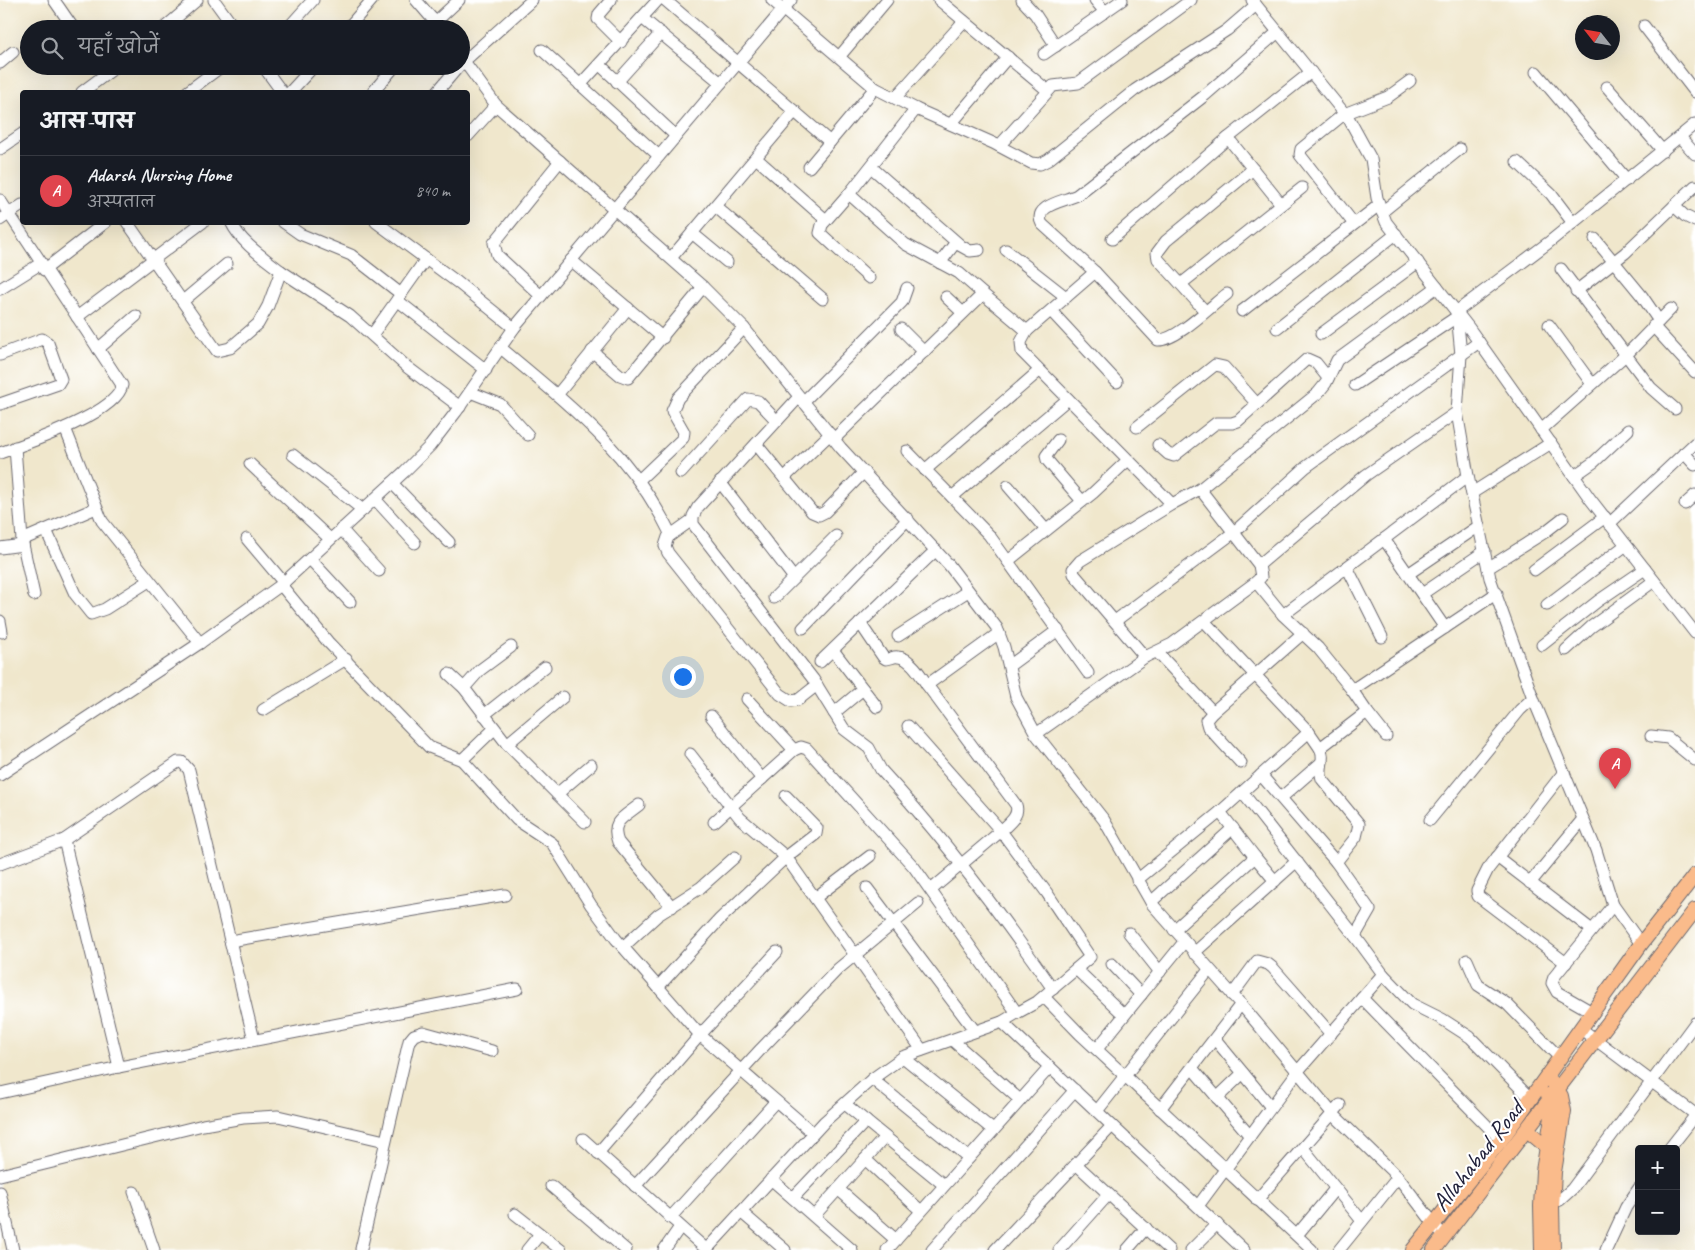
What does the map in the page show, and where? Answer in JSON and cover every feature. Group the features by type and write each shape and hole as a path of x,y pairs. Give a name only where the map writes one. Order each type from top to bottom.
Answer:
{"main road":[{"path":"1413,1250 1501,1140 1641,944 1695,875"},
{"name":"Allahabad Road","path":"1434,1250 1695,910"},
{"path":"1542,1250 1552,1152 1564,1111 1555,1094 1544,1080"},
{"path":"1527,1130 1552,1152"},
{"path":"1546,1205 1553,1250"}],"street":[{"path":"54,0 68,20"},
{"path":"174,20 197,0"},
{"path":"295,20 313,0"},
{"path":"355,20 372,0"},
{"path":"416,0 431,20"},
{"path":"441,20 459,0"},
{"path":"470,54 532,0"},
{"path":"610,0 599,14 598,19 621,42"},
{"path":"580,85 658,0"},
{"path":"665,0 739,61 830,142"},
{"path":"772,0 875,88 1031,163 1040,164 1048,160 1135,90 1227,30 1254,1 1344,114 1371,159 1381,208 1386,222 1479,342 1607,521 1695,633"},
{"path":"0,775 200,643 282,584 430,446 460,407 514,328 791,0"},
{"path":"839,57 887,0"},
{"path":"939,0 1047,90"},
{"path":"1022,0 1035,14 1056,46"},
{"path":"1095,0 1105,12"},
{"path":"1044,54 1122,0"},
{"path":"999,146 1047,90 1057,84 1072,85 1078,82 1191,0"},
{"path":"220,3 230,20"},
{"path":"642,18 721,83"},
{"path":"895,98 964,21"},
{"path":"1644,26 1695,92"},
{"path":"1227,294 1176,334 1164,340 1158,340 1095,272 1042,224 1040,218 1042,211 1077,194 1204,96 1278,32"},
{"path":"618,82 661,33"},
{"path":"542,50 659,156"},
{"path":"0,63 14,52"},
{"path":"951,124 1008,57"},
{"path":"600,65 676,136"},
{"path":"1112,239 1228,138 1311,72"},
{"path":"1536,72 1627,180"},
{"path":"470,73 496,105 671,258 744,328 832,436 936,550 991,618 999,633 1016,697 1036,734 1104,820 1150,902 1298,1071 1398,1177 1435,1222 1444,1237"},
{"path":"84,90 98,75"},
{"path":"190,90 210,75"},
{"path":"270,75 281,90"},
{"path":"292,90 306,75"},
{"path":"375,90 387,75"},
{"path":"439,90 451,75"},
{"path":"1354,224 1300,154 1303,145 1344,114 1388,97 1410,81"},
{"path":"1607,87 1663,151"},
{"path":"809,167 875,88"},
{"path":"470,134 496,105"},
{"path":"869,278 820,233 820,230 826,220 871,167 916,109"},
{"path":"671,258 795,111"},
{"path":"1355,385 1457,314 1695,124"},
{"path":"0,149 20,135"},
{"path":"1680,137 1695,154"},
{"path":"1228,138 1281,204"},
{"path":"1242,311 1354,224 1381,208 1460,150"},
{"path":"756,158 826,220"},
{"path":"541,296 497,255 494,242 560,161"},
{"path":"1517,162 1551,194 1573,223"},
{"path":"871,167 956,242 970,250 979,250"},
{"path":"1205,311 1158,259 1157,253 1159,248 1253,170"},
{"path":"1576,291 1613,262 1695,186"},
{"path":"1181,284 1302,188"},
{"path":"849,194 905,244 959,273 1027,331"},
{"path":"0,200 5,217 121,381 121,390 99,410 66,428 0,453"},
{"path":"5,217 20,206"},
{"path":"715,206 823,299"},
{"path":"1674,206 1685,216 1695,220"},
{"path":"0,289 42,267 102,225"},
{"path":"129,225 183,301 212,348 220,352 230,348 258,324 268,306 281,271"},
{"path":"77,317 199,225"},
{"path":"233,225 238,234 255,251 281,271 323,297 372,335 407,367 460,407"},
{"path":"287,225 300,234 351,255 486,370"},
{"path":"380,225 514,328"},
{"path":"692,233 727,262"},
{"path":"1277,328 1396,234"},
{"path":"1594,239 1613,262 1656,324 1695,372"},
{"path":"940,263 956,242"},
{"path":"1006,250 1066,297"},
{"path":"372,335 426,259"},
{"path":"571,260 662,338"},
{"path":"1321,334 1418,262"},
{"path":"183,301 227,264"},
{"path":"1561,269 1625,355 1652,388 1675,409"},
{"path":"1095,272 1027,331 1020,346 1022,352 1040,371 1172,504"},
{"path":"592,351 620,375 628,378 703,287"},
{"path":"817,685 798,700 791,701 780,694 668,553 666,541 671,535 692,520 698,507 777,421 902,302 908,288"},
{"path":"1145,657 1074,574 1075,565 1172,504 1200,489 1318,393 1328,378 1336,360 1437,288"},
{"path":"784,478 924,352 983,294"},
{"path":"946,297 963,313"},
{"path":"557,395 628,308"},
{"path":"1541,430 1625,355 1671,308"},
{"path":"1051,310 1117,382"},
{"path":"1457,314 1461,355 1457,412 1468,476 1488,568 1533,698 1583,819 1613,905 1641,944"},
{"path":"98,349 136,316"},
{"path":"1549,325 1592,384"},
{"path":"639,480 683,438 684,432 672,411 678,398 744,328"},
{"path":"901,330 924,352"},
{"path":"0,355 39,339 46,341 61,379 58,384 0,404"},
{"path":"1115,621 1233,533 1306,466 1479,342"},
{"path":"501,348 591,425 639,480 660,512 671,535"},
{"path":"1158,445 1171,456 1178,454 1216,423 1232,423 1257,404 1308,359 1316,363 1328,378"},
{"path":"1137,427 1215,365 1224,367 1257,404"},
{"path":"926,470 1040,371"},
{"path":"470,392 500,404 528,434"},
{"path":"681,473 748,399 758,401 777,421"},
{"path":"952,497 1068,399"},
{"path":"1259,565 1366,475 1457,412"},
{"path":"66,428 102,521 200,643"},
{"path":"1574,476 1594,462 1628,430"},
{"path":"1058,440 1046,456 1047,460 1082,501"},
{"path":"1534,570 1607,521 1695,443"},
{"path":"756,444 812,512 819,515 825,512 864,472"},
{"path":"1472,493 1551,444"},
{"path":"15,447 22,543 34,594"},
{"path":"907,451 989,535 1088,673"},
{"path":"1684,452 1695,465"},
{"path":"293,456 362,510"},
{"path":"1008,561 1082,501 1128,460"},
{"path":"250,464 330,539"},
{"path":"1283,615 1468,476"},
{"path":"720,482 794,578"},
{"path":"392,483 449,542"},
{"path":"1008,486 1046,530"},
{"path":"1036,734 1145,657 1172,644 1256,582 1261,576 1259,565 1200,489"},
{"path":"1685,504 1695,495"},
{"path":"374,499 415,543"},
{"path":"1,549 22,543 96,508"},
{"path":"1488,568 1545,532 1563,518"},
{"path":"803,628 908,519"},
{"path":"692,520 733,578 817,685 844,729 874,754 881,770 963,865 1004,919 1048,993 1097,1049 1312,1250"},
{"path":"1408,574 1479,526"},
{"path":"341,529 379,571"},
{"path":"46,530 75,594 91,614 105,608 149,581"},
{"path":"774,598 836,536"},
{"path":"247,539 346,660 428,747 462,760 517,820 552,843 591,905 623,947 700,1035 813,1133"},
{"path":"1384,539 1445,628"},
{"path":"1547,605 1626,545"},
{"path":"820,662 936,550"},
{"path":"1422,594 1484,551"},
{"path":"310,559 350,602"},
{"path":"1347,567 1382,637"},
{"path":"1542,645 1598,601 1645,569"},
{"path":"1566,650 1607,615 1654,581"},
{"path":"1256,582 1283,615 1303,634 1352,690 1386,736"},
{"path":"898,636 968,590"},
{"path":"1352,690 1496,593"},
{"path":"1598,601 1607,615"},
{"path":"0,620 2,632"},
{"path":"1204,621 1309,732 1320,748 1322,762 1320,773 1322,779 1359,824 1356,837 1336,862"},
{"path":"860,622 883,657 886,659 900,656 920,674 1016,805 1016,816 963,865 931,890"},
{"path":"1009,666 1058,630"},
{"path":"927,685 999,633"},
{"path":"1241,764 1208,727 1206,720 1255,674 1303,634"},
{"path":"464,688 480,670 511,647"},
{"path":"833,650 877,707"},
{"path":"1157,652 1213,712"},
{"path":"263,710 346,660"},
{"path":"484,715 545,667"},
{"path":"449,674 464,688 507,744 585,822"},
{"path":"834,713 864,689"},
{"path":"507,744 563,697"},
{"path":"1430,820 1520,710 1533,698"},
{"path":"747,699 794,750"},
{"path":"1320,748 1367,712"},
{"path":"711,716 762,779"},
{"path":"583,1139 706,1250 813,1133 872,1078 903,1056 1002,1022 1048,993 1090,957 1047,893 1001,831 908,726"},
{"path":"462,760 494,729"},
{"path":"1138,880 1220,812 1309,732"},
{"path":"1651,736 1668,738 1695,760"},
{"path":"714,822 794,750 801,747 811,752 914,867 1018,1013"},
{"path":"690,754 749,828 786,857 922,1050"},
{"path":"0,864 64,840 178,762 182,762 189,770 254,1040"},
{"path":"1282,797 1322,762"},
{"path":"557,794 591,765"},
{"path":"1564,772 1497,857 1478,886 1478,896 1566,963"},
{"path":"1262,775 1336,862 1370,910 1355,936"},
{"path":"1242,792 1383,974 1412,1004 1442,1019 1470,1037 1531,1099"},
{"path":"658,987 720,919 786,857 814,838 817,828 786,796"},
{"path":"638,805 618,822 615,833 618,842 672,907"},
{"path":"1220,812 1275,881"},
{"path":"1530,883 1583,819"},
{"path":"1150,902 1233,828"},
{"path":"64,840 119,1067"},
{"path":"623,947 658,915 700,888 735,856"},
{"path":"815,898 870,856"},
{"path":"1174,930 1255,857"},
{"path":"1497,857 1592,930"},
{"path":"1194,953 1297,861"},
{"path":"867,888 895,922 975,1031"},
{"path":"230,941 505,895"},
{"path":"635,1186 741,1070 855,954 918,904"},
{"path":"1592,1012 1553,987 1554,977 1613,905"},
{"path":"1129,933 1160,972"},
{"path":"1097,1049 1184,942"},
{"path":"598,1153 700,1035 777,952"},
{"path":"1467,960 1478,985 1507,1004 1559,1057"},
{"path":"1232,995 1257,961 1262,962 1273,968 1331,1034"},
{"path":"1112,964 1141,995"},
{"path":"1076,969 1124,1015"},
{"path":"1097,1112 1209,970"},
{"path":"1198,1206 1298,1071 1383,974"},
{"path":"0,1093 119,1067 517,989"},
{"path":"1362,998 1501,1140"},
{"path":"1160,1109 1241,1004"},
{"path":"1002,1022 1244,1250"},
{"path":"1546,1205 1572,1189 1695,1023"},
{"path":"1580,1028 1695,1115 1672,1145"},
{"path":"361,1249 409,1042 414,1035 423,1032 492,1051"},
{"path":"1215,1039 1271,1107"},
{"path":"952,1040 1020,1100"},
{"path":"903,1056 993,1130"},
{"path":"887,1250 1050,1067"},
{"path":"1192,1068 1250,1136"},
{"path":"1217,1098 1242,1073"},
{"path":"872,1078 968,1158"},
{"path":"932,1250 1075,1090"},
{"path":"670,1218 776,1101"},
{"path":"844,1104 944,1186"},
{"path":"1257,1200 1336,1110"},
{"path":"0,1176 203,1125 243,1118 278,1116 385,1141"},
{"path":"793,1198 866,1121"},
{"path":"995,1250 1112,1126"},
{"path":"814,1216 885,1137"},
{"path":"1303,1148 1362,1221"},
{"path":"865,1159 922,1211"},
{"path":"1076,1164 1169,1250"},
{"path":"1339,1250 1398,1177"},
{"path":"771,1179 852,1250"},
{"path":"551,1186 626,1250"},
{"path":"1297,1235 1335,1188"},
{"path":"838,1189 896,1240"},
{"path":"1606,1250 1626,1207 1638,1190"},
{"path":"0,1192 13,1250"},
{"path":"134,1192 154,1250"},
{"path":"1059,1250 1108,1195"},
{"path":"741,1212 785,1250"},
{"path":"515,1214 561,1250"},
{"path":"0,1216 8,1250"},
{"path":"1191,1250 1217,1224"},
{"path":"664,1250 680,1227"},
{"path":"1127,1250 1146,1228"},
{"path":"527,1250 540,1234"}],"place":[{"name":"Adarsh Nursing Home","path":"1615,789"}]}
